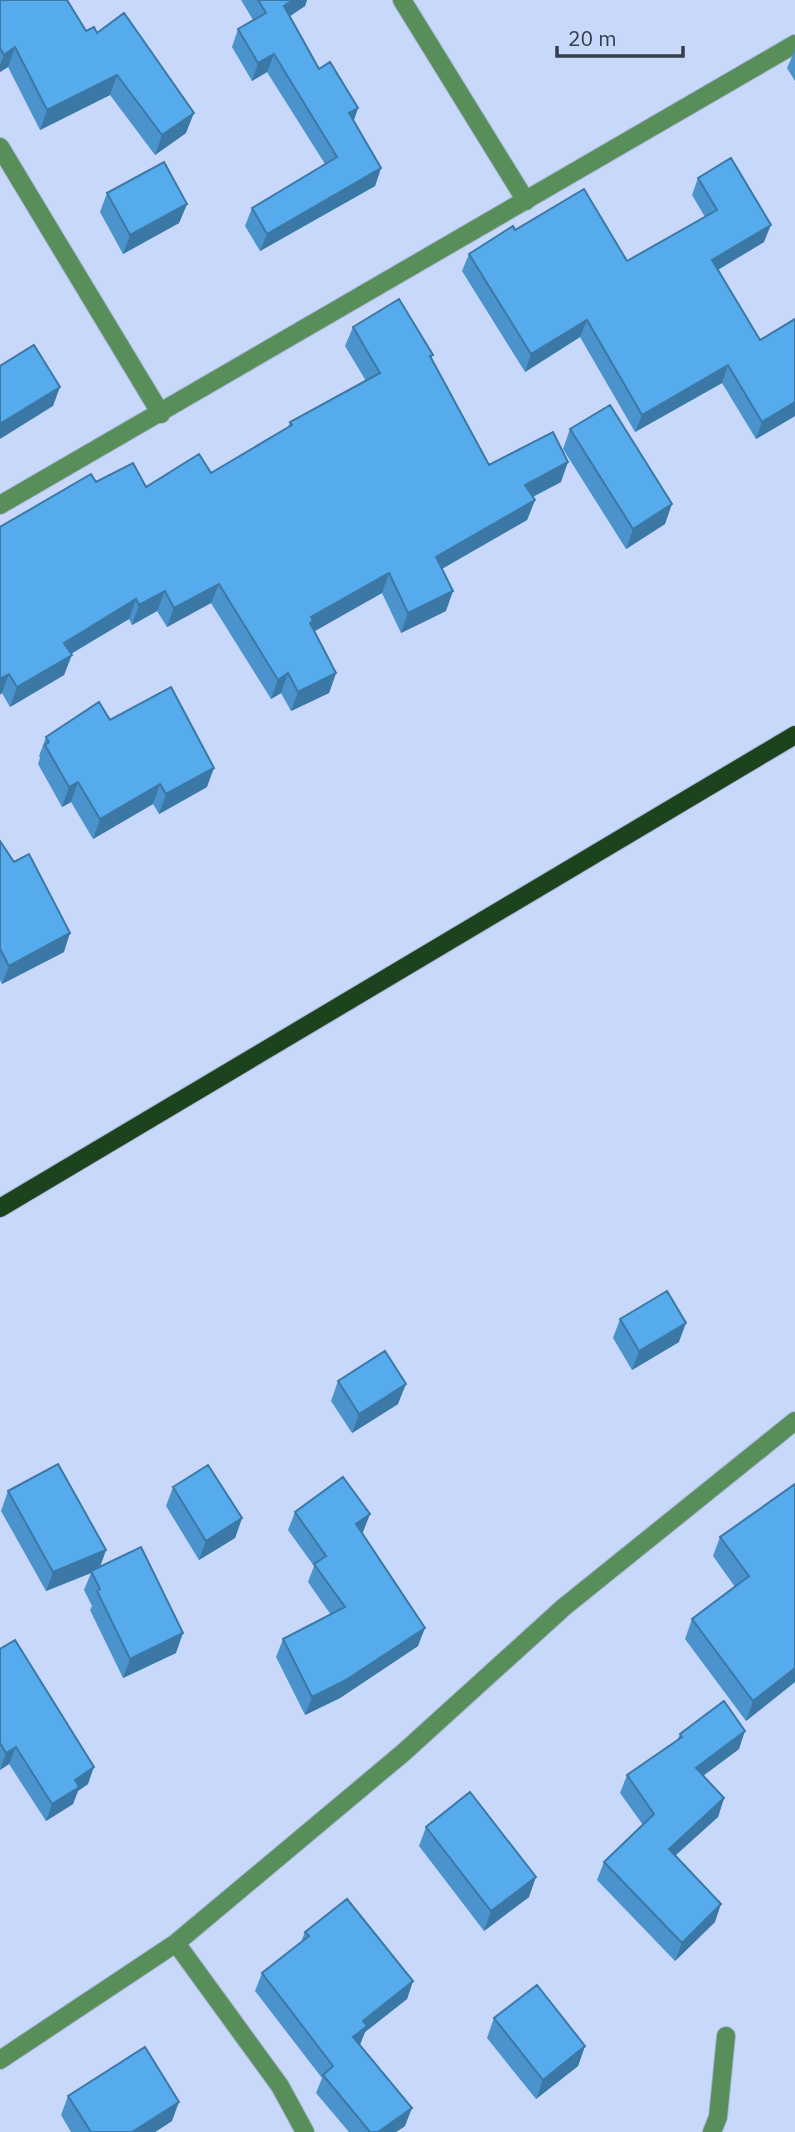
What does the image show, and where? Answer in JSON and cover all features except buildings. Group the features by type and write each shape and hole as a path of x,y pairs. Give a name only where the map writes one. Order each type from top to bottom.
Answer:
{"main road":[{"path":"0,1208 795,735"}],"street":[{"path":"402,0 526,201"},
{"path":"0,505 795,44"},
{"path":"0,147 161,414"},
{"path":"0,2060 176,1943 403,1753 564,1607 795,1421"},
{"path":"176,1943 279,2086 305,2132"},
{"path":"712,2132 718,2117 726,2036"}]}
